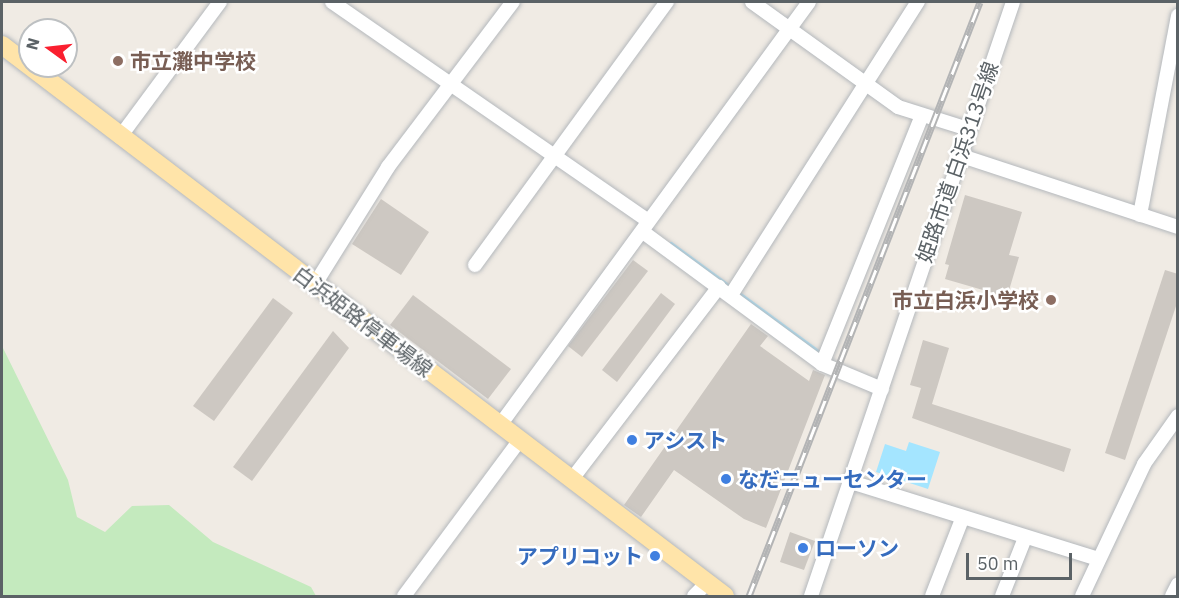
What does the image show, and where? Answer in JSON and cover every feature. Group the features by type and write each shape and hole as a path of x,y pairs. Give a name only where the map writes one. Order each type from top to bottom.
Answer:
{"main road":[{"name":"白浜姫路停車場線","path":"2,45 725,597"}],"street":[{"path":"120,137 220,2"},
{"path":"332,2 453,83 554,155 725,291 822,364 882,389"},
{"path":"315,284 388,167 513,2"},
{"path":"475,265 667,2"},
{"path":"752,2 898,107 968,129"},
{"path":"500,425 809,2"},
{"path":"572,479 725,291 866,84 918,2"},
{"name":"姫路市道 白浜313号線","path":"811,597 958,155 1013,2"},
{"path":"1140,215 1178,16"},
{"path":"822,364 922,115"},
{"path":"958,155 1178,227"},
{"path":"1082,597 1144,464 1178,416"},
{"path":"404,597 519,441"},
{"path":"851,482 962,519 1098,559"},
{"path":"932,597 962,519"},
{"path":"1002,597 1025,538"},
{"path":"694,597 707,583"},
{"path":"1172,597 1178,584"}],"green space":[{"path":"2,346 68,480 77,517 105,532 132,506 169,505 213,542 311,587 316,596 2,596"}],"water":[{"path":"909,442 940,452 928,489 876,472 885,444 906,451"}],"building":[{"path":"965,195 1022,212 1009,255 1019,257 1007,297 945,279 949,265 945,264"},
{"path":"381,199 429,232 401,275 352,244"},
{"path":"633,260 648,271 582,357 568,346"},
{"path":"1165,270 1178,274 1178,300 1125,460 1105,453"},
{"path":"661,293 675,304 617,382 602,370"},
{"path":"413,295 511,369 488,399 390,325"},
{"path":"273,298 293,313 214,421 193,406"},
{"path":"751,324 768,336 760,346 809,381 813,370 825,375 766,528 744,519 674,470 641,517 624,505"},
{"path":"333,331 349,348 252,481 233,467"},
{"path":"923,340 949,348 932,404 1071,449 1064,472 912,418 921,388 910,385"},
{"path":"790,532 815,541 804,570 780,562"}],"waterway":[{"path":"671,244 821,354"}],"railway":[{"path":"749,596 980,2"}],"place":[{"name":"市立灘中学校","path":"118,61"},
{"name":"市立白浜小学校","path":"1051,300"},
{"name":"アシスト","path":"632,440"},
{"name":"なだニューセンター","path":"726,479"},
{"name":"ローソン","path":"803,548"},
{"name":"アプリコット","path":"655,556"}]}
